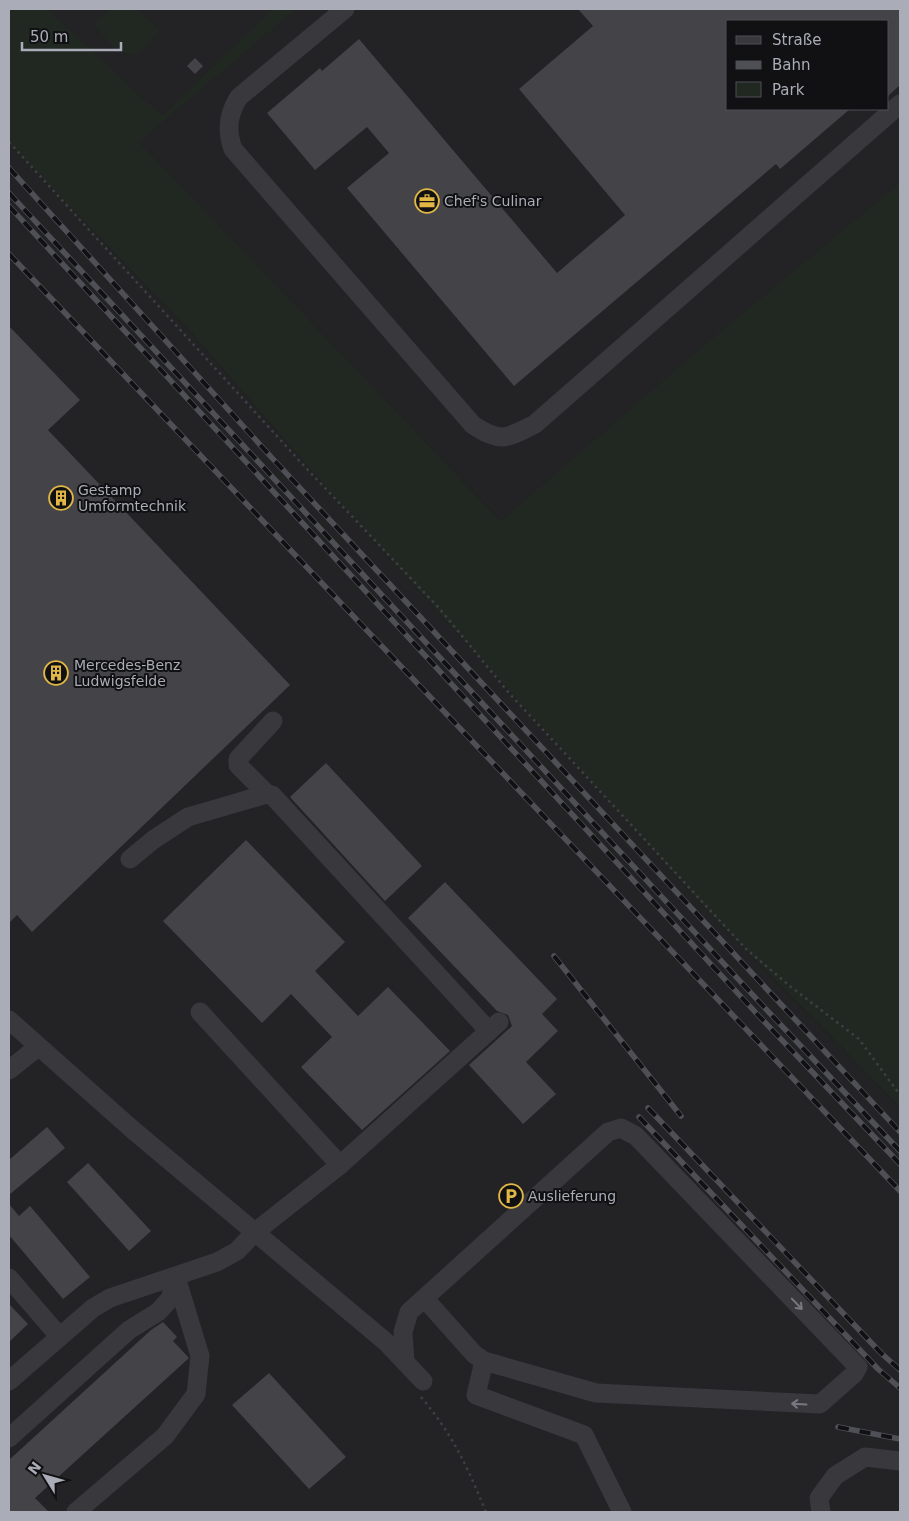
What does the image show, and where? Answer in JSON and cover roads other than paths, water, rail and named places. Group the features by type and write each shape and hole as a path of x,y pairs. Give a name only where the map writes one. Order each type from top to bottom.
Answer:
{"lane":[{"path":"345,9 240,97 232,108 228,136 233,150 472,425 492,437 512,436 535,424 900,104"},
{"path":"9,1380 60,1336 110,1298 217,1262 236,1251 255,1232 340,1165 494,1026 276,798 267,794 238,764 238,759 273,721"},
{"path":"130,859 153,840 188,818 267,794"},
{"path":"200,1012 340,1165"},
{"path":"9,1020 133,1130 386,1342 405,1362 420,1386"},
{"path":"9,1070 38,1047"},
{"path":"405,1362 403,1332 409,1312 608,1132 621,1128 636,1136 858,1368 854,1374 820,1404 641,1396 596,1392 484,1361 474,1354 425,1299"},
{"path":"9,1438 129,1330 158,1312 170,1299 176,1277"},
{"path":"76,1512 165,1436 196,1394 200,1356 176,1277"},
{"path":"9,1278 60,1336"},
{"path":"484,1361 476,1395 584,1434 622,1512"},
{"path":"821,1512 819,1498 835,1476 866,1457 900,1461"}],"railway":[{"path":"9,168 273,459 900,1132"},
{"path":"9,193 764,1007 900,1151"},
{"path":"9,206 757,1014 900,1164"},
{"path":"9,254 900,1191"},
{"path":"554,956 681,1116"},
{"path":"648,1108 881,1353 900,1370"},
{"path":"639,1117 878,1369 900,1388"},
{"path":"838,1427 900,1439"}],"place":[{"name":"Chef's Culinar","path":"427,201"},
{"name":"Gestamp Umformtechnik","path":"61,498"},
{"name":"Mercedes-Benz Ludwigsfelde","path":"56,673"},
{"name":"Auslieferung","path":"511,1196"}]}
